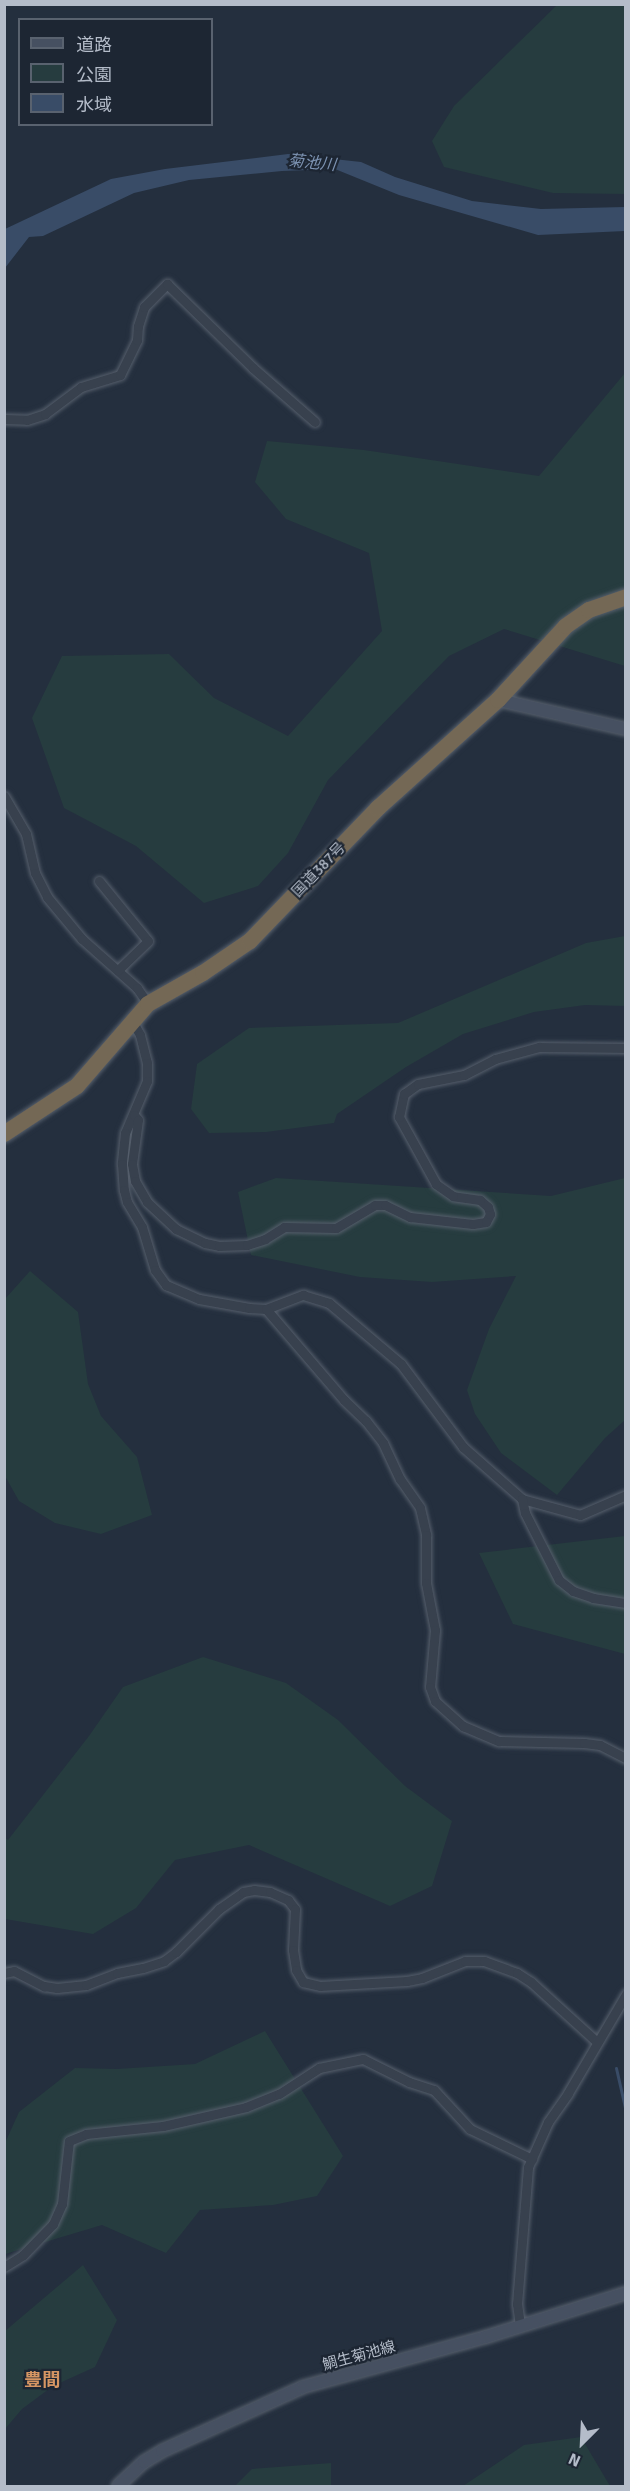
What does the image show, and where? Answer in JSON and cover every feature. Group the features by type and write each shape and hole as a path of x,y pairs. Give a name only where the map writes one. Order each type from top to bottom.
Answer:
{"highway":[{"name":"国道387号","path":"4,1134 77,1086 148,1004 210,969 250,941 378,808 498,700 566,626 589,610 626,597"}],"main road":[{"path":"498,700 626,729"},
{"name":"鯛生菊池線","path":"118,2487 144,2462 162,2451 303,2387 626,2293"}],"street":[{"path":"4,419 27,420 45,414 81,387 120,375 137,340 138,326 144,307 167,284 253,368 315,422"},
{"path":"4,796 26,834 35,873 46,897 82,939 137,988 148,1004"},
{"path":"99,881 148,941 118,970"},
{"path":"132,1021 140,1035 147,1063 147,1081 126,1133 122,1164 124,1190 127,1202 142,1227 155,1270 166,1285 199,1299 266,1309 303,1295 329,1304 401,1365 463,1447 522,1498 580,1515 626,1495"},
{"path":"134,1115 138,1120 132,1164 135,1181 147,1202 176,1229 205,1243 219,1246 247,1245 265,1239 284,1227 336,1228 375,1204 385,1205 418,1218 473,1224 486,1222 490,1214 488,1207 480,1200 453,1196 436,1184 399,1117 404,1094 418,1083 464,1075 495,1059 539,1047 626,1048"},
{"path":"266,1309 344,1400 366,1421 383,1443 400,1479 420,1508 426,1535 426,1584 433,1610 435,1630 430,1687 435,1701 463,1726 499,1741 600,1745 626,1758"},
{"path":"522,1498 525,1513 559,1580 573,1591 593,1598 626,1603"},
{"path":"4,1973 14,1971 44,1986 57,1988 86,1985 117,1973 143,1968 170,1956 219,1909 243,1892 254,1890 270,1892 288,1900 295,1909 293,1950 300,1981 320,1986 407,1981 422,1978 465,1960 484,1960 517,1973 531,1982 597,2042"},
{"path":"520,2325 517,2304 528,2167 548,2122 626,1995"},
{"path":"4,2267 23,2255 53,2224 62,2204 69,2141 86,2134 163,2126 246,2107 279,2094 319,2068 352,2061 363,2059 409,2082 434,2090 470,2129 532,2159"}],"green space":[{"path":"557,5 625,5 625,194 553,193 444,167 432,141 454,106"},
{"path":"625,373 625,666 504,629 449,656 328,780 288,853 258,886 204,903 136,846 64,808 32,718 62,656 169,654 214,698 288,736 382,631 369,553 286,519 255,482 267,441 364,450 539,476"},
{"path":"625,936 625,1006 585,1005 534,1012 463,1034 406,1067 337,1114 334,1123 266,1132 209,1133 191,1109 197,1064 249,1028 398,1023 586,943"},
{"path":"276,1178 551,1196 625,1178 625,1420 605,1438 557,1495 501,1453 475,1414 467,1390 489,1329 516,1276 432,1282 360,1277 251,1255 238,1192"},
{"path":"30,1271 78,1312 88,1384 101,1416 137,1457 152,1515 101,1534 55,1523 19,1501 5,1476 5,1299"},
{"path":"625,1536 625,1654 513,1624 479,1553"},
{"path":"203,1657 286,1683 338,1720 405,1786 452,1821 432,1886 390,1906 249,1845 175,1860 136,1908 93,1934 5,1919 5,1838 8,1840 89,1736 123,1687"},
{"path":"265,2031 343,2156 317,2196 273,2205 200,2210 166,2253 102,2225 5,2254 5,2143 19,2112 75,2068 117,2069 195,2064"},
{"path":"83,2265 117,2320 95,2367 53,2386 22,2409 5,2429 5,2331"},
{"path":"581,2437 610,2486 463,2486 524,2445"},
{"path":"331,2463 331,2486 235,2486 252,2469"}],"water":[{"name":"菊池川","path":"288,154 361,162 395,177 472,201 541,209 625,207 625,231 538,235 399,195 335,169 282,171 189,180 134,193 43,236 29,237 5,268 5,229 111,179 165,169"}],"waterway":[{"path":"616,2068 626,2112"}],"district":[{"name":"豊間","path":"42,2380"}]}
